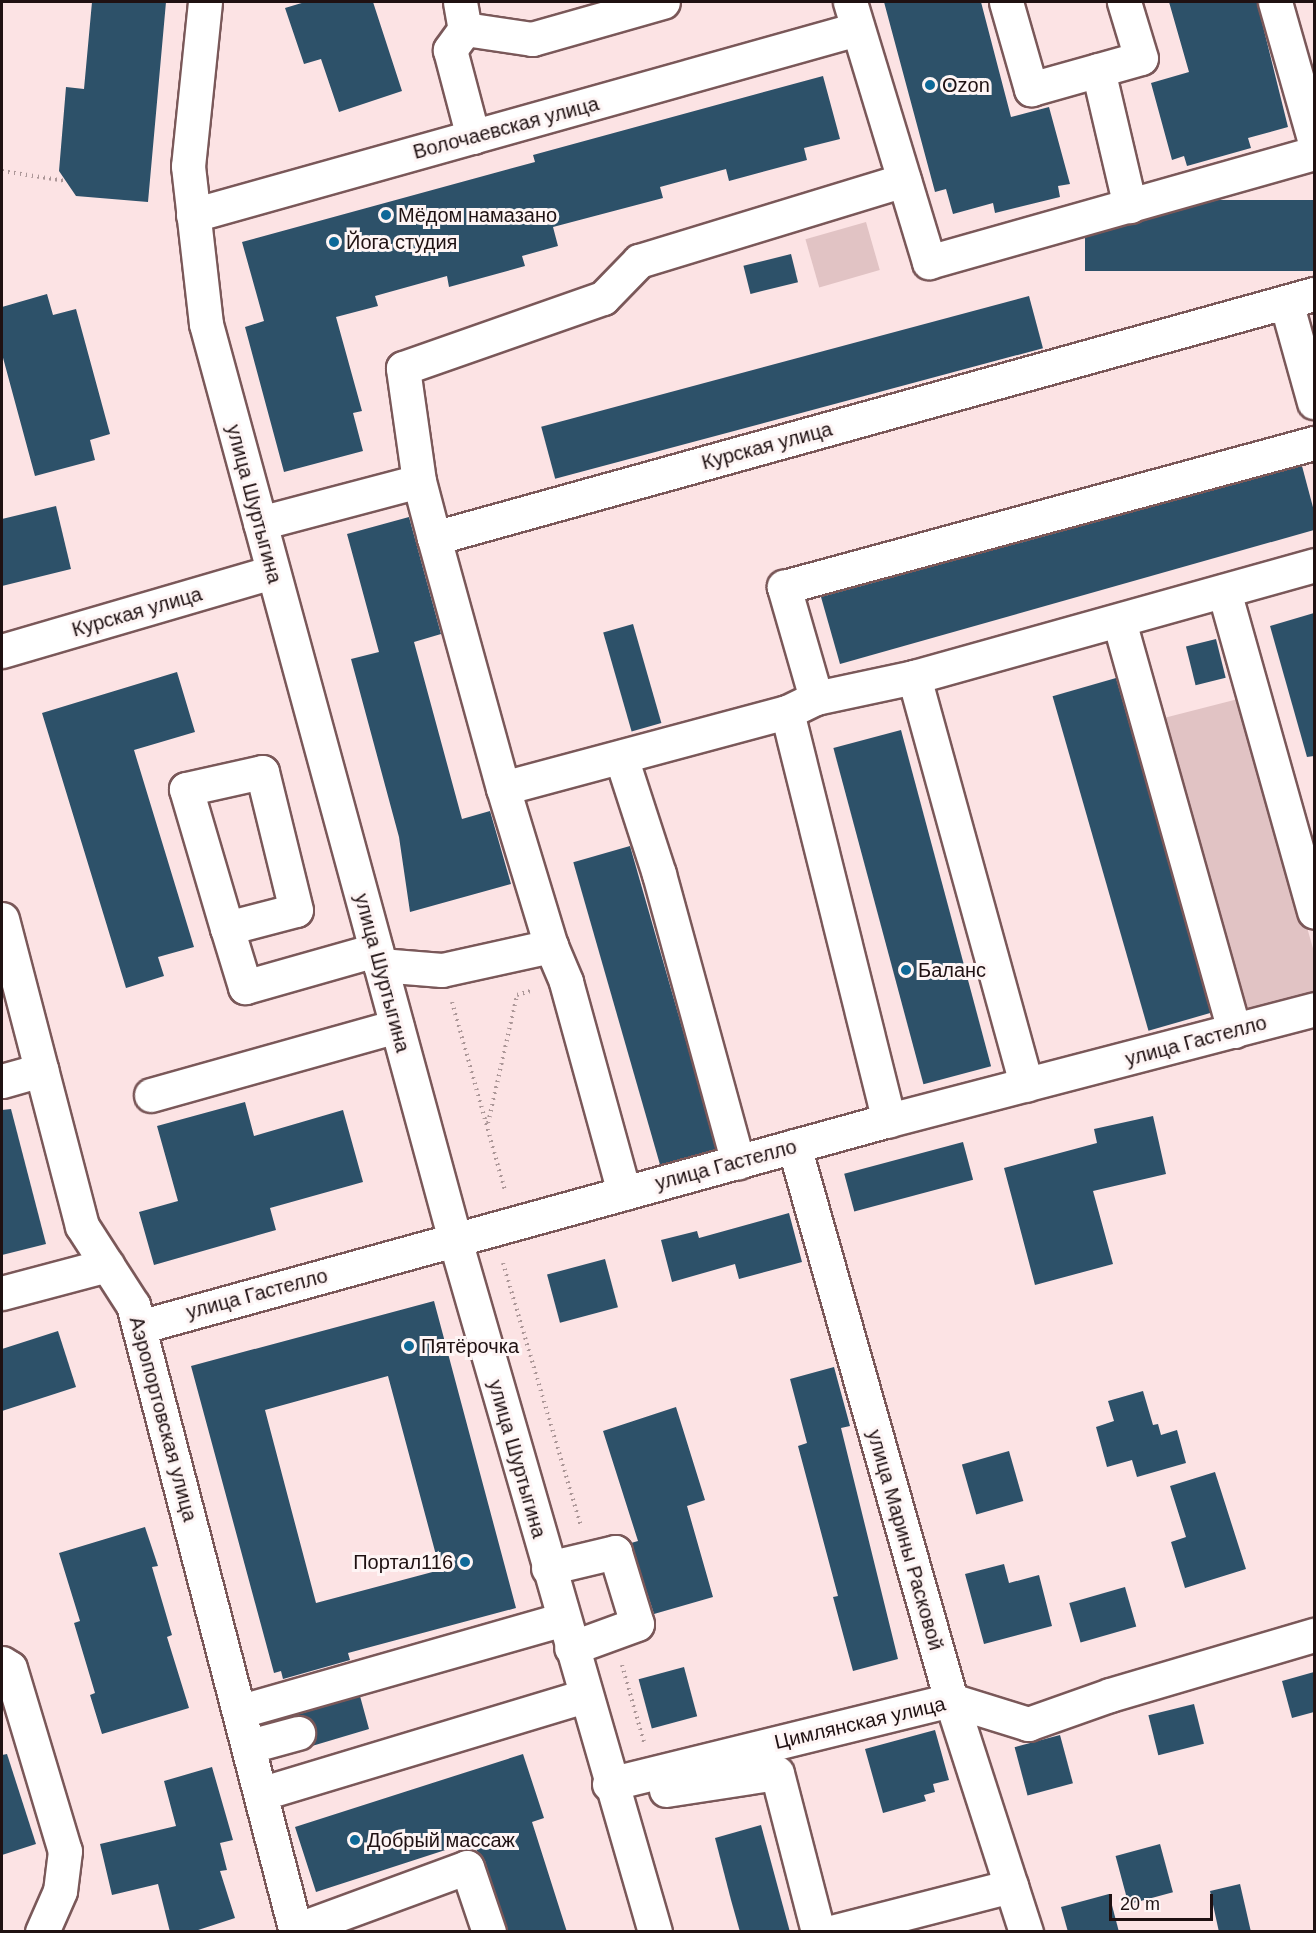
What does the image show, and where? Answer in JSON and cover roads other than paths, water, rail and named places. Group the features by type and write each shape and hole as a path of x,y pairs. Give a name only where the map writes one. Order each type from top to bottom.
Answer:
{"street":[{"name":"улица Шуртыгина","path":"206,2 188,166 206,324 455,1240 584,1696 655,1932"},
{"path":"473,137 450,50 462,15 532,39 663,2"},
{"path":"1006,2 1031,89 1141,58 1124,2"},
{"path":"1275,2 1314,139"},
{"name":"Волочаевская улица","path":"193,215 820,43 853,15"},
{"path":"853,15 929,262 1314,153"},
{"path":"1098,70 1130,206"},
{"path":"624,1193 566,982 551,946 502,789 419,481 403,368 603,298 639,261 904,180"},
{"path":"1300,298 1314,402"},
{"name":"Курская улица","path":"435,538 1300,298"},
{"path":"889,1120 802,705 784,587 1314,443"},
{"path":"260,523 419,481"},
{"path":"502,789 802,705 1119,621 1314,565"},
{"name":"Курская улица","path":"2,651 273,572"},
{"path":"1224,591 1314,912"},
{"path":"1119,621 1234,1031"},
{"path":"914,677 1026,1085"},
{"path":"621,757 659,874 738,1162"},
{"path":"228,928 296,910 262,772 186,789 245,987 378,958 442,970 551,946"},
{"name":"Аэропортовская улица","path":"2,919 82,1226 106,1265 129,1293 139,1327 263,1793 296,1931"},
{"name":"улица Гастелло","path":"139,1327 889,1120 1314,1010"},
{"path":"151,1095 396,1026"},
{"path":"2,1081 41,1070"},
{"name":"улица Марины Расковой","path":"794,1146 951,1700 1026,1932"},
{"path":"2,1293 106,1265"},
{"path":"241,1711 567,1634 612,1632 637,1624 615,1552 591,1560 548,1568"},
{"name":"Цимлянская улица","path":"615,1794 653,1774 951,1700 1028,1724 1110,1695 1314,1635"},
{"path":"4,1667 65,1851 60,1891 42,1932"},
{"path":"263,1793 584,1696"},
{"path":"250,1746 298,1732"},
{"path":"615,1794 665,1790 777,1773 818,1932"},
{"path":"296,1931 467,1867 489,1932"},
{"path":"832,1932 1011,1886"}],"place":[{"name":"Ozon","path":"930,85"},
{"name":"Мёдом намазано","path":"386,215"},
{"name":"Йога студия","path":"334,242"},
{"name":"Баланс","path":"906,970"},
{"name":"Пятёрочка","path":"409,1346"},
{"name":"Портал116","path":"465,1562"},
{"name":"Добрый массаж","path":"355,1840"}]}
